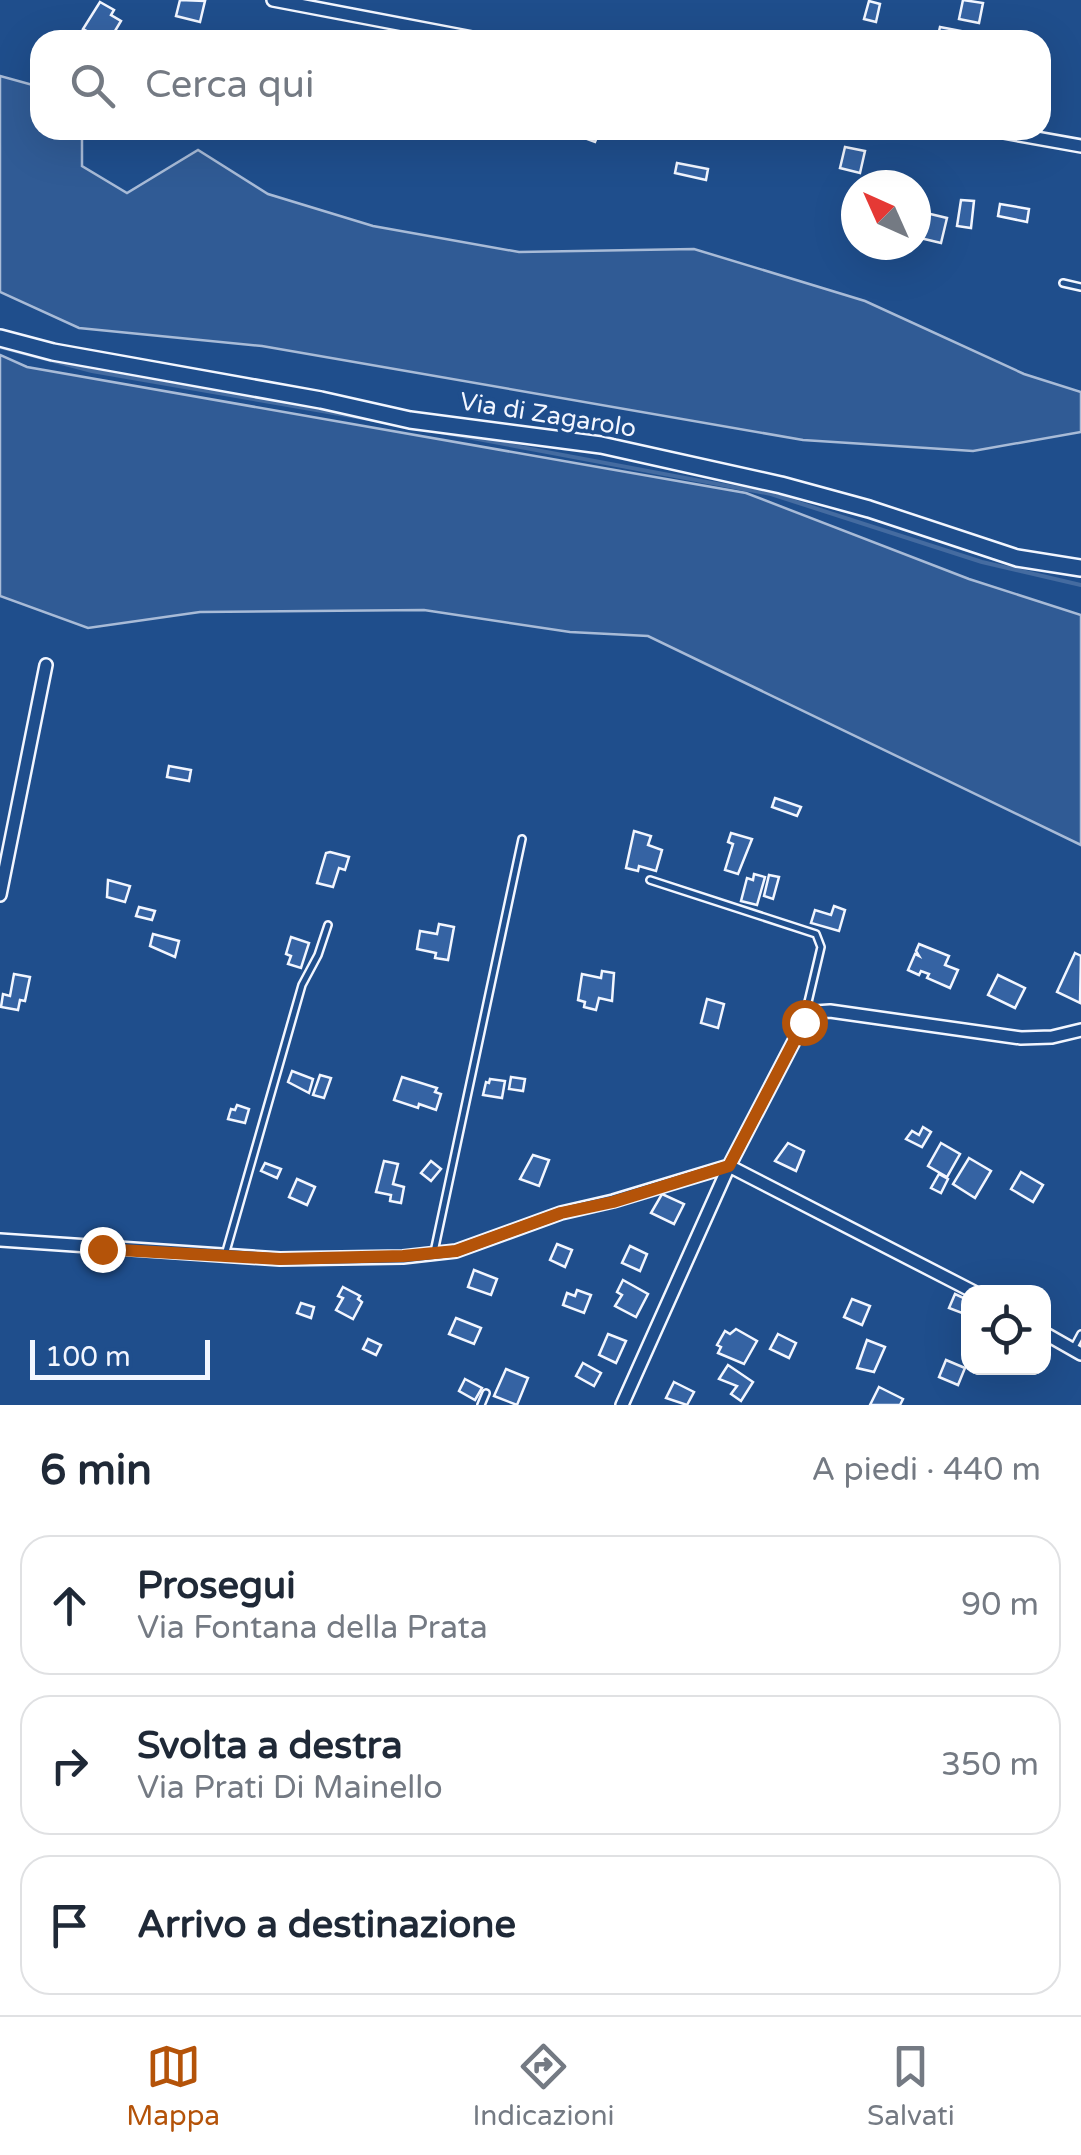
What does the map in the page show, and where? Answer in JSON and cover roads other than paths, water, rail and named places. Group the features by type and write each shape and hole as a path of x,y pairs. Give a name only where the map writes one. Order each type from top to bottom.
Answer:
{"main road":[{"name":"Via di Zagarolo","path":"0,338 52,352 321,400 410,420 601,445 781,485 869,509 1017,558 1081,568"}],"street":[{"path":"273,0 430,30"},
{"path":"1048,140 1081,146"},
{"path":"0,895 46,665"},
{"path":"622,1405 729,1166 804,1022 812,1014 826,1010 1027,1038 1064,1036 1081,1030"},
{"path":"0,1240 280,1259 434,1254 456,1251 561,1213 613,1202 729,1166 961,1285"},
{"path":"1051,1337 1077,1352"}],"lane":[{"path":"1062,283 1081,287"},
{"path":"434,1254 522,839"},
{"path":"650,880 816,934 821,946 804,1022"},
{"path":"225,1256 302,985 328,925"},
{"path":"1077,1352 1081,1334"},
{"path":"481,1405 486,1393"}],"waterway":[{"path":"0,347 92,371 386,422"},
{"path":"435,431 771,494 982,562 1081,585"}]}
